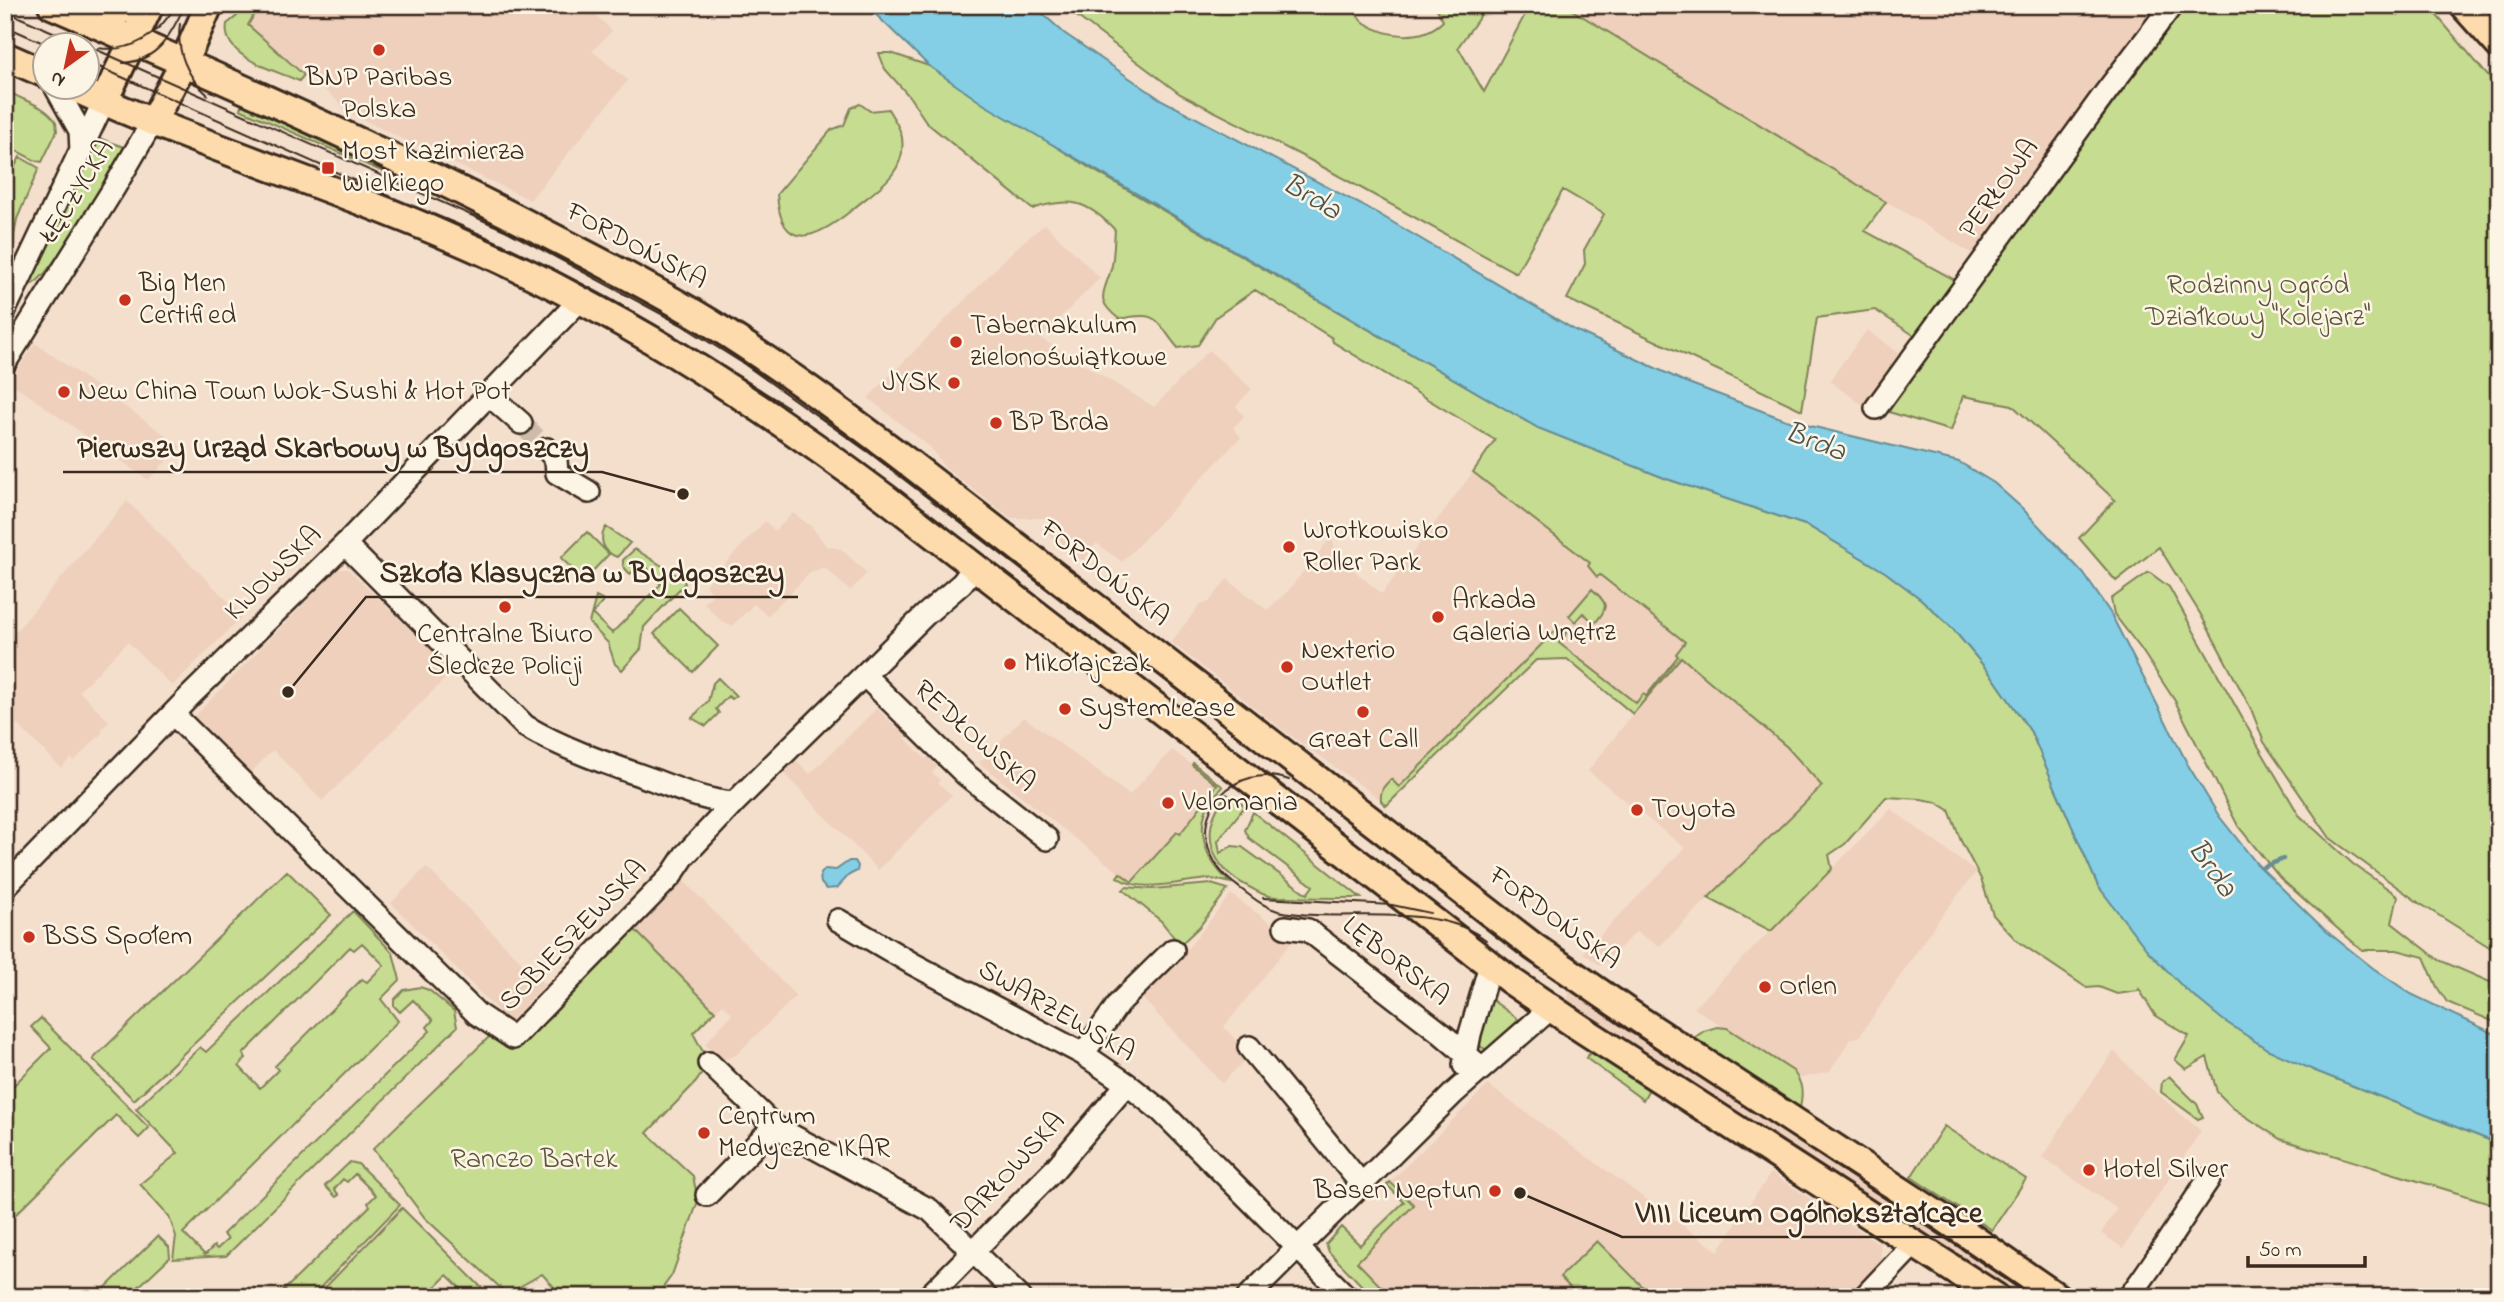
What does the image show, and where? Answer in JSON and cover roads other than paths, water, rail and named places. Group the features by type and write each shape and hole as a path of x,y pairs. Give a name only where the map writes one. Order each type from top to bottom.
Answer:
{"main road":[{"name":"FORDOŃSKA","path":"52,5 404,162 667,297 747,346 866,430 1538,949 2057,1297"},
{"path":"86,20 112,15 133,5"},
{"path":"150,5 104,102 451,238 581,299 720,380 797,432 1490,965 1551,1008 1996,1297"},
{"path":"2463,5 2499,45"},
{"path":"153,121 206,14"},
{"path":"206,14 209,50 243,88"},
{"path":"5,56 32,68"},
{"path":"1490,965 1505,954 1538,949 1561,972 1562,985 1551,1008"}],"street":[{"name":"PERŁOWA","path":"1876,408 2172,5"},
{"path":"64,102 80,131 81,151"},
{"name":"ŁĘCZYCKA","path":"5,310 104,102"},
{"name":"ŁĘCZYCKA","path":"5,363 153,121"},
{"name":"KIJOWSKA","path":"5,887 173,714 345,544 581,299"},
{"path":"489,395 521,423"},
{"path":"547,449 556,460 557,473 589,492"},
{"path":"345,544 525,726 552,742 635,773 714,802 734,803"},
{"name":"SOBIESZEWSKA","path":"173,714 477,1014 513,1038 671,876 685,855 734,803 925,615 962,583 974,567"},
{"name":"REDŁOWSKA","path":"864,675 965,774 1047,839"},
{"name":"SWARZEWSKA","path":"838,920 913,964 1083,1054 1127,1084 1161,1111 1347,1297"},
{"name":"LĘBORSKA","path":"1284,927 1308,930 1474,1061"},
{"path":"1083,1054 1119,1003 1173,950"},
{"path":"1248,1297 1460,1088 1474,1061 1482,986 1490,965"},
{"path":"1474,1061 1551,1008"},
{"path":"1249,1047 1363,1183"},
{"path":"709,1063 774,1126 930,1210 1020,1297"},
{"name":"DARŁOWSKA","path":"929,1297 1053,1171 1127,1084"},
{"path":"707,1195 774,1126"},
{"path":"2129,1297 2157,1261 2182,1217 2209,1179"},
{"path":"1864,1297 1914,1243"}],"water":[{"name":"Brda","path":"866,5 1033,5 1064,33 1160,99 1377,213 1575,330 1683,381 1786,420 1959,462 1994,483 2022,508 2084,574 2111,614 2188,765 2219,816 2257,864 2325,930 2373,968 2411,994 2499,1036 2499,1144 2267,1049 2223,1020 2184,988 2147,950 2098,886 2031,732 1993,677 1953,629 1921,599 1885,572 1808,526 1667,479 1538,428 983,104 929,66"},
{"path":"849,861 855,861 857,871 849,875 837,888 826,889 821,883 820,875 825,869 836,870"}],"waterway":[{"path":"2263,867 2283,859"}],"tunnel":[{"path":"521,423 547,449"}],"tram line":[{"path":"123,63 146,57 155,51 169,36 185,5"},
{"path":"2491,5 2499,14"},
{"path":"102,48 122,48 143,40 161,26 175,6"},
{"path":"5,11 53,32"},
{"path":"180,24 180,44 185,63 194,80 208,95"},
{"path":"5,26 32,38"},
{"path":"102,52 507,231 680,324 744,364 871,454 1548,975 2035,1297"},
{"path":"102,68 545,265 666,331 788,407"},
{"path":"1289,780 1269,776 1234,784 1221,795 1211,809 1206,825 1207,843 1217,866 1234,883 1259,902 1278,911 1440,920 1465,928 1486,940"},
{"path":"1263,898 1392,905 1430,913"}],"place":[{"name":"BNP Paribas Polska","path":"379,50"},
{"name":"Most Kazimierza Wielkiego","path":"328,168"},
{"name":"Big Men Certified","path":"125,300"},
{"name":"Tabernakulum zielonoświątkowe","path":"956,342"},
{"name":"JYSK","path":"954,383"},
{"name":"New China Town Wok-Sushi & Hot Pot","path":"64,392"},
{"name":"BP Brda","path":"996,423"},
{"name":"Pierwszy Urząd Skarbowy w Bydgoszczy","path":"683,494"},
{"name":"Wrotkowisko Roller Park","path":"1289,547"},
{"name":"Centralne Biuro Śledcze Policji","path":"505,607"},
{"name":"Arkada Galeria Wnętrz","path":"1438,617"},
{"name":"Mikołajczak","path":"1010,664"},
{"name":"Nexterio Outlet","path":"1287,667"},
{"name":"Szkoła Klasyczna w Bydgoszczy","path":"288,692"},
{"name":"SystemLease","path":"1065,709"},
{"name":"Great Call","path":"1363,712"},
{"name":"Velomania","path":"1168,803"},
{"name":"Toyota","path":"1637,810"},
{"name":"BSS Społem","path":"29,937"},
{"name":"Orlen","path":"1765,987"},
{"name":"Centrum Medyczne IKAR","path":"704,1133"},
{"name":"Hotel Silver","path":"2089,1170"},
{"name":"Basen Neptun","path":"1495,1191"},
{"name":"VIII Liceum Ogólnokształcące","path":"1520,1193"}],"park label":[{"name":"Rodzinny Ogród Działkowy \"Kolejarz\"","path":"2258,302"},
{"name":"Ranczo Bartek","path":"534,1160"}]}
